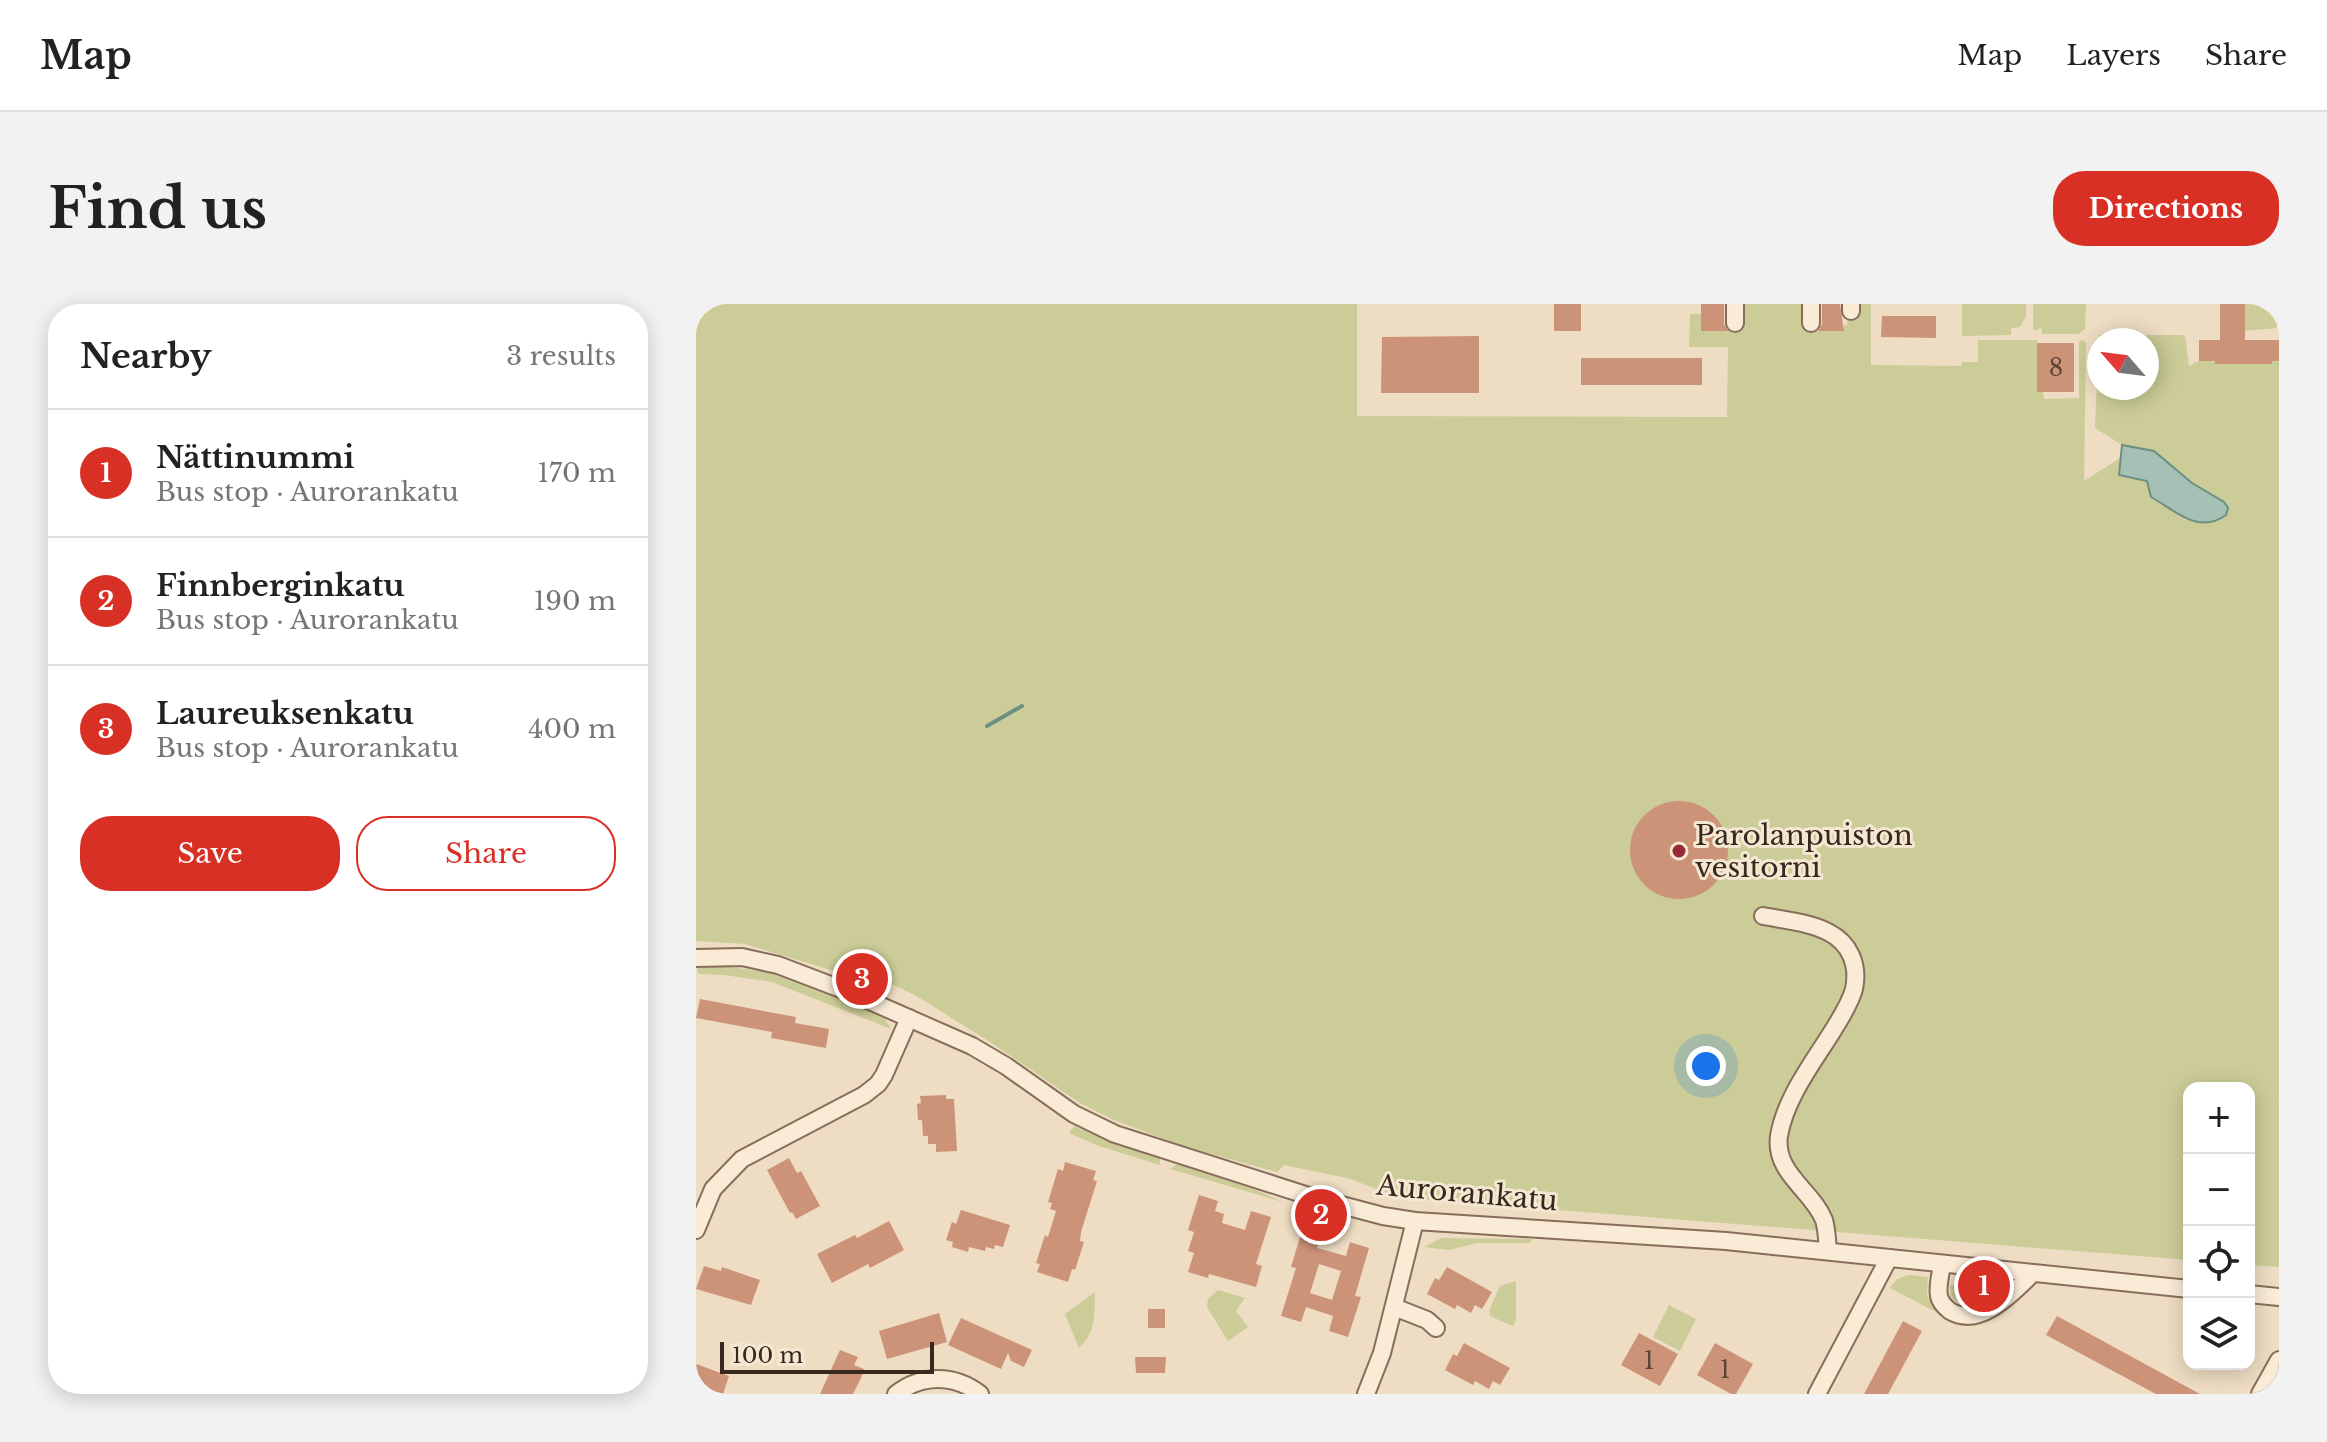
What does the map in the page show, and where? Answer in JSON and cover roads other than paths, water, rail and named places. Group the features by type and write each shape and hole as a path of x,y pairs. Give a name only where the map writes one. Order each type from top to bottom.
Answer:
{"street":[{"path":"1735,304 1735,323"},
{"path":"1811,304 1811,323"},
{"path":"1763,916 1815,926 1829,932 1840,940 1854,960 1855,980 1849,1002 1791,1100 1779,1136 1783,1163 1823,1219 1828,1251"},
{"name":"Aurorankatu","path":"696,958 742,957 778,965 909,1018 987,1054 1063,1108 1115,1134 1315,1198 1383,1216 1415,1221 1626,1233 1828,1251 2183,1288"},
{"path":"696,1230 713,1189 742,1159 864,1095 878,1084 909,1018"},
{"path":"1366,1394 1382,1353 1415,1221"},
{"path":"1817,1394 1889,1258"},
{"path":"1942,1264 1940,1300 1954,1313 1966,1316 1995,1306 2032,1274"},
{"path":"2255,1295 2279,1297"},
{"path":"1394,1307 1427,1320 1436,1328"},
{"path":"2260,1394 2279,1360"},
{"path":"896,1394 912,1383 935,1378 958,1382 980,1394"}],"waterway":[{"path":"987,726 1022,706"}],"place":[{"name":"Parolanpuiston vesitorni","path":"1679,851"},
{"name":"Laureuksenkatu","path":"862,979"},
{"name":"Finnberginkatu","path":"1321,1215"},
{"name":"Nättinummi","path":"1984,1286"}]}
